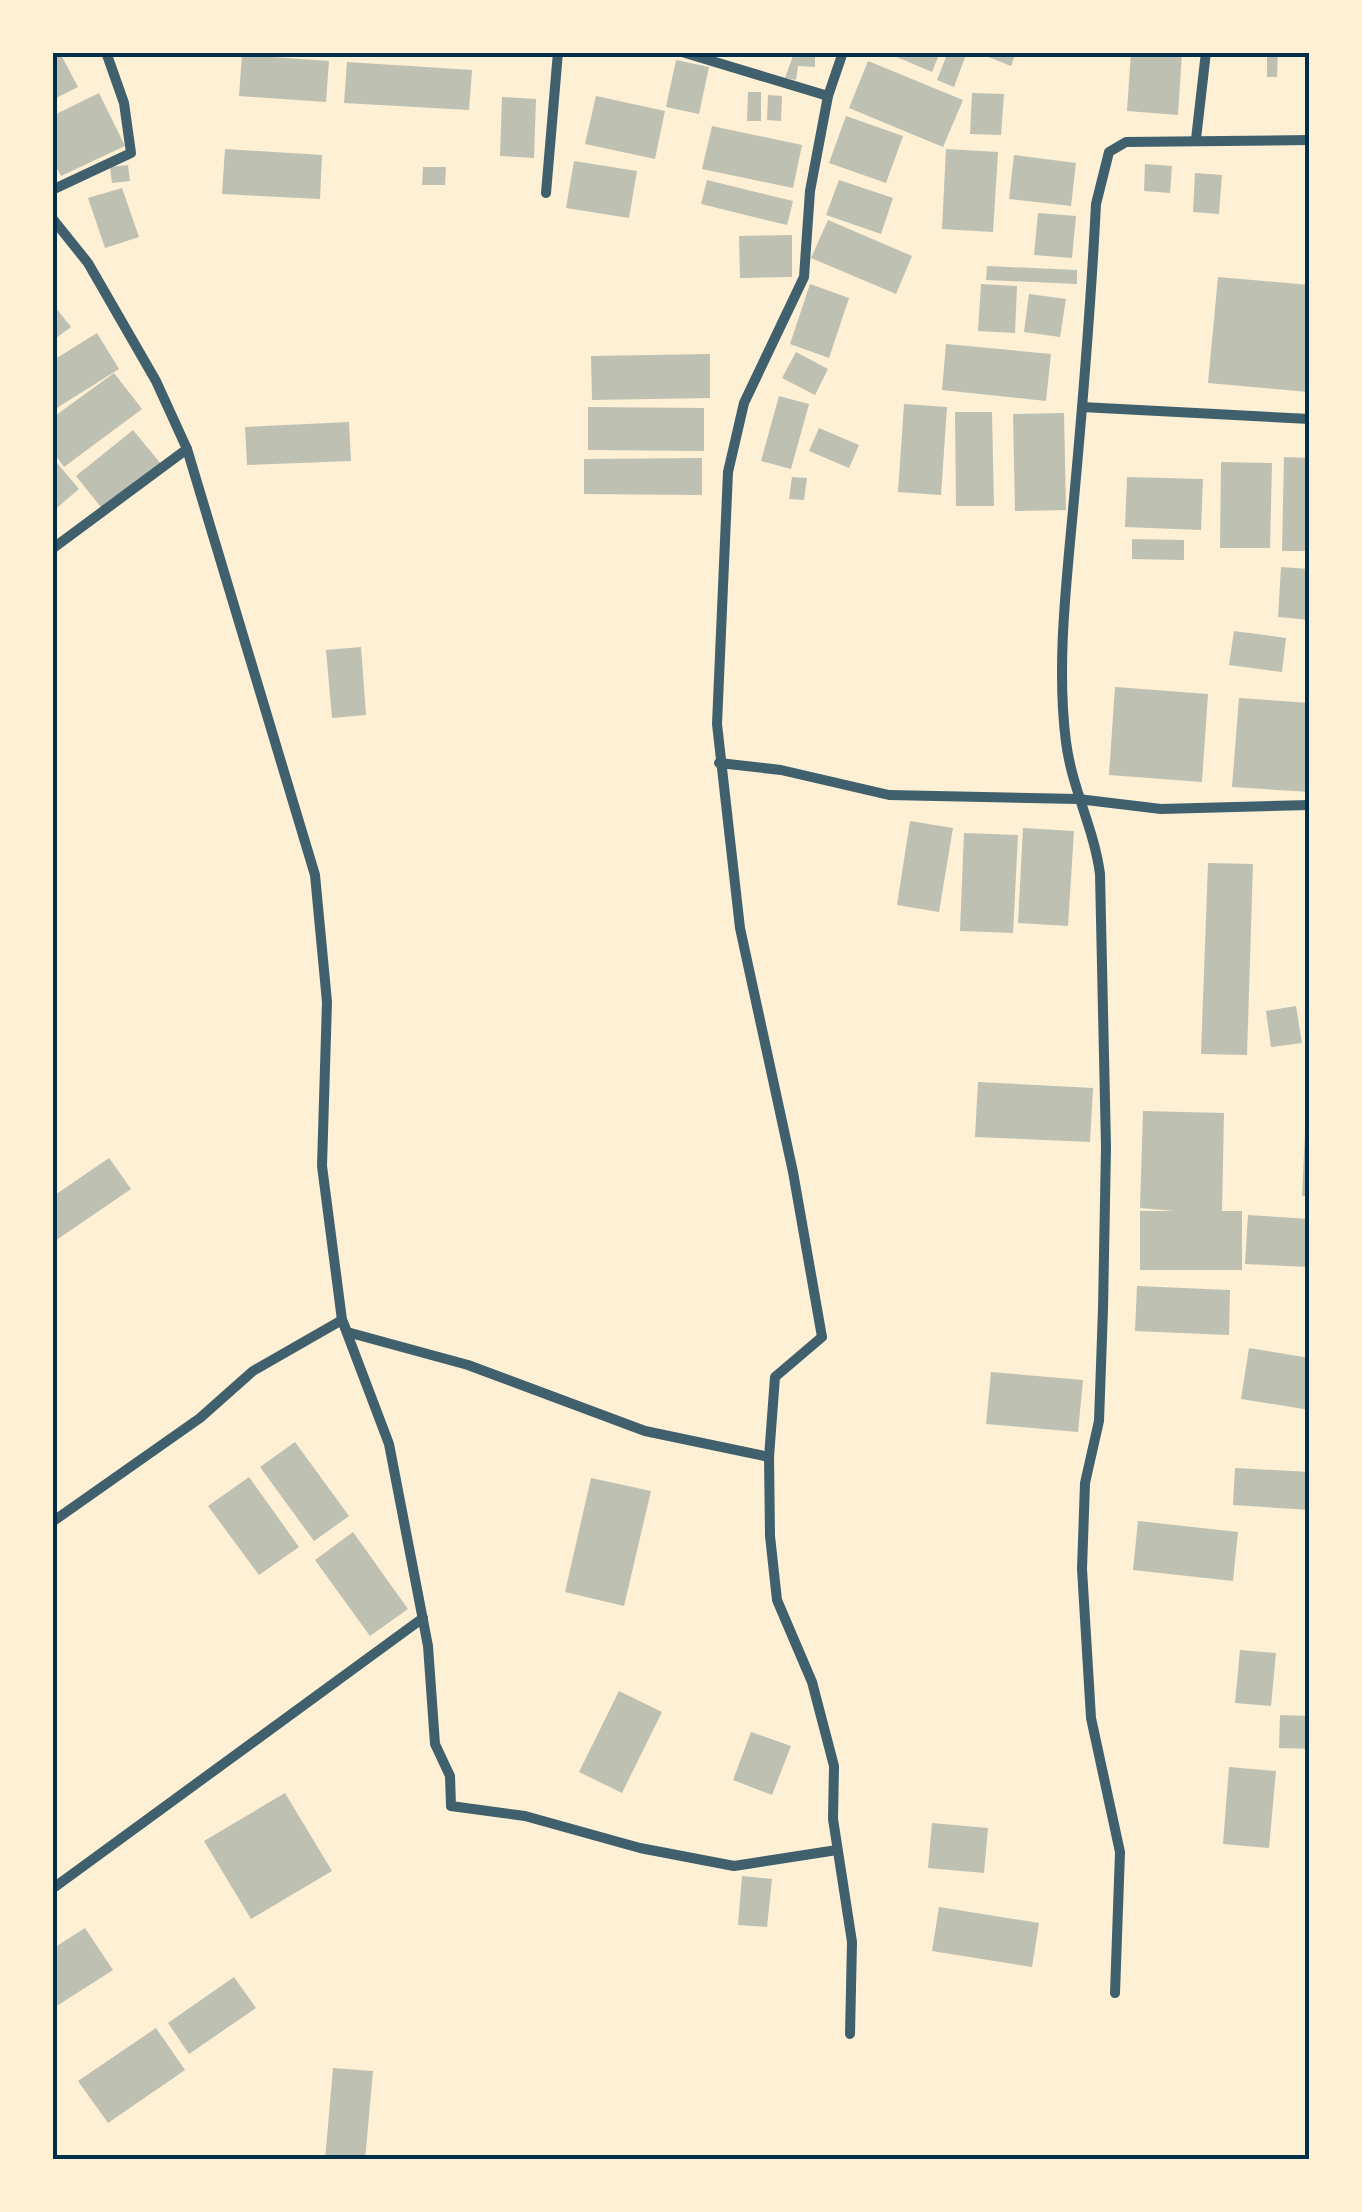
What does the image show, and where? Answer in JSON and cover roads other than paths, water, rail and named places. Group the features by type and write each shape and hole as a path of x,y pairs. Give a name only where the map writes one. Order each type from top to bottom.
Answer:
{"street":[{"path":"52,190 131,153 124,103 106,52"},
{"path":"546,193 558,52"},
{"path":"682,52 828,96"},
{"path":"843,52 828,96 810,191 804,277 744,403 728,472 719,647 719,763 740,928 793,1172 822,1337 774,1377 769,1457 777,1600 812,1682 834,1766 837,1850 852,1942 850,2034"},
{"path":"1196,139 1206,52"},
{"path":"1116,1993 1120,1852 1092,1718 1082,1569 1085,1482 1100,1421 1106,1146 1100,874 1094,831 1078,799 1066,741 1064,680 1067,578 1096,204 1109,152 1126,142 1310,140"},
{"path":"52,218 88,264 156,381 188,449 316,875 327,1002 322,1166 342,1320 389,1444 422,1618 435,1744 450,1776 451,1806 524,1816 640,1848 734,1866 837,1850"},
{"path":"1082,408 1310,418"},
{"path":"52,549 188,449"},
{"path":"719,763 781,770 889,795 1078,799 1161,808 1310,805"},
{"path":"342,1320 347,1332 468,1364 645,1431 769,1457"},
{"path":"52,1522 200,1418 254,1371 342,1320"},
{"path":"52,1889 422,1618"}]}
